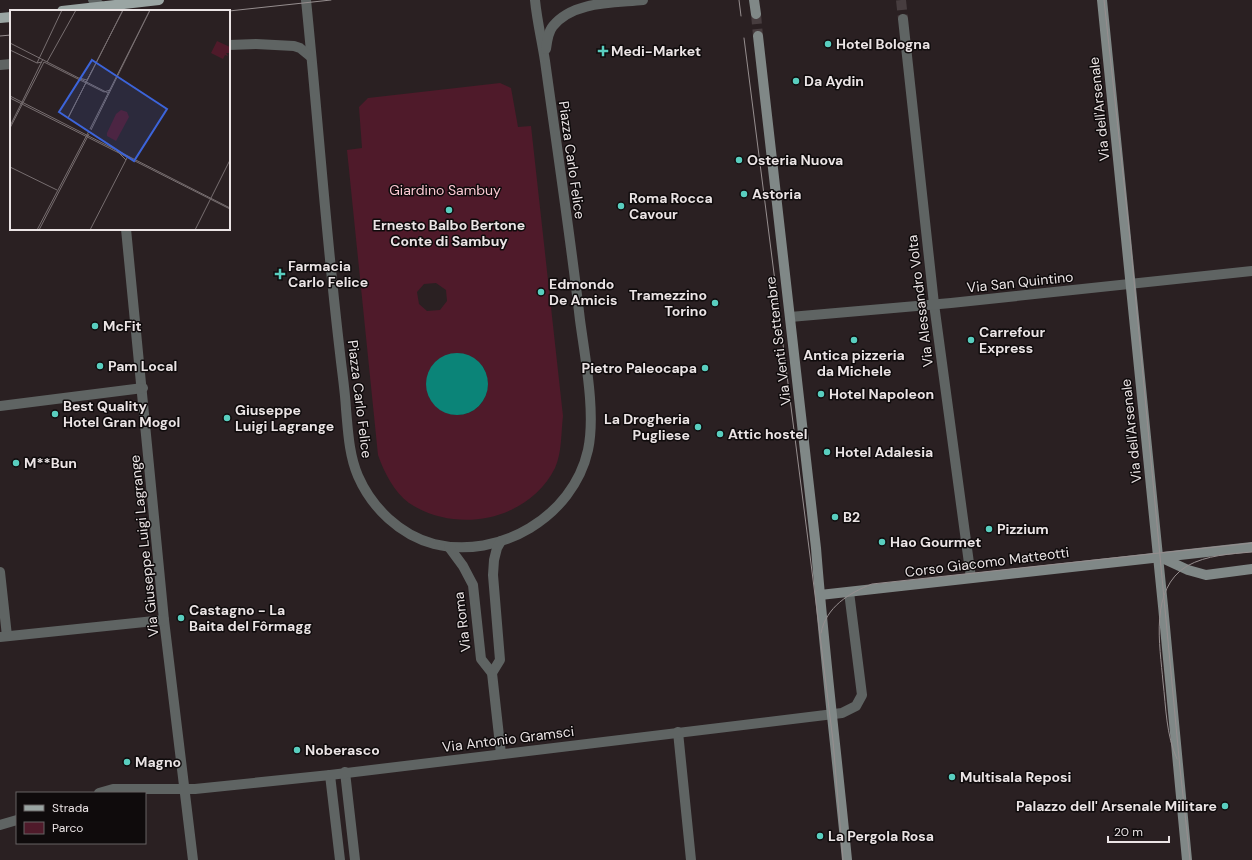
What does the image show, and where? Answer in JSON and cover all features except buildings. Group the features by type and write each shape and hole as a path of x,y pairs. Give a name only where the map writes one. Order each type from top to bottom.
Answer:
{"main road":[{"path":"70,10 159,0"},
{"path":"0,18 10,17"}],"street":[{"path":"93,0 102,6"},
{"name":"Piazza Carlo Felice","path":"306,0 335,310 353,460 363,487 386,517 418,538 449,547 479,546 501,541 529,530 553,511 568,493 579,475 586,457 589,440 589,403 584,351 545,59 535,0"},
{"path":"545,59 548,35 552,26 560,19 587,6 643,0"},
{"path":"754,0 756,14"},
{"name":"Via dell'Arsenale","path":"1102,0 1187,860"},
{"name":"Via Alessandro Volta","path":"903,19 934,304 971,578"},
{"name":"Via Venti Settembre","path":"758,36 790,317 820,595 822,628 833,715 847,860"},
{"path":"230,45 256,44 294,46 300,48 311,57"},
{"path":"0,66 10,64"},
{"name":"Via Giuseppe Luigi Lagrange","path":"126,230 143,388 164,620 186,788 193,860"},
{"name":"Via San Quintino","path":"790,317 934,304 1252,271"},
{"path":"0,406 143,388"},
{"name":"Via Roma","path":"492,673 500,660 493,575 497,548 501,541"},
{"name":"Via Roma","path":"449,547 463,566 473,585 481,659 492,673 501,754"},
{"name":"Corso Giacomo Matteotti","path":"820,595 1252,547"},
{"name":"Corso Giacomo Matteotti","path":"1158,557 1188,570 1206,575 1252,569"},
{"path":"0,572 3,637 164,620"},
{"path":"833,715 847,712 856,706 862,695 849,592"},
{"name":"Via Antonio Gramsci","path":"102,792 113,789 196,789 330,775 678,732 833,715"},
{"path":"678,732 691,860"},
{"path":"345,772 355,860"},
{"path":"330,775 340,860"},
{"path":"0,825 16,820"}],"green space":[{"name":"Giardino Sambuy","path":"500,83 511,88 518,127 531,126 563,416 561,442 555,468 543,486 528,500 510,510 490,517 469,520 448,518 428,513 409,503 390,481 378,455 347,150 362,148 359,107 368,98","holes":["436,283 446,290 447,301 440,310 427,311 419,304 417,292 424,284","483,366 487,381 486,393 481,404 472,411 462,415 450,414 439,408 429,397"]}],"shaded area":[{"path":"451,353 463,353 479,362 486,372 488,384 486,396 479,406 463,415 451,415 440,410 431,401 426,390 426,378 431,367 440,358"}],"tunnel":[{"path":"901,0 903,19"},
{"path":"756,14 758,36"}],"tram line":[{"path":"230,11 331,0"},
{"path":"739,0 741,16"},
{"path":"1104,0 1130,238 1190,860"},
{"path":"0,36 10,35"},
{"path":"744,38 833,741 843,860"},
{"path":"821,633 833,608 855,592 872,584 1252,543"},
{"path":"1177,759 1173,750 1169,731 1160,652 1160,619 1162,603 1167,589 1175,576 1187,566 1195,562 1202,559 1235,553 1252,552"}],"place":[{"name":"Hotel Bologna","path":"828,44"},
{"name":"Medi-Market","path":"603,51"},
{"name":"Da Aydin","path":"796,81"},
{"name":"Osteria Nuova","path":"739,160"},
{"name":"Astoria","path":"744,194"},
{"name":"Roma Rocca Cavour","path":"621,206"},
{"name":"Ernesto Balbo Bertone Conte di Sambuy","path":"449,210"},
{"name":"Farmacia Carlo Felice","path":"280,274"},
{"name":"Edmondo De Amicis","path":"541,292"},
{"name":"Tramezzino Torino","path":"715,303"},
{"name":"McFit","path":"95,326"},
{"name":"Antica pizzeria da Michele","path":"854,340"},
{"name":"Carrefour Express","path":"971,340"},
{"name":"Pam Local","path":"100,366"},
{"name":"Pietro Paleocapa","path":"705,368"},
{"name":"Hotel Napoleon","path":"821,394"},
{"name":"Best Quality Hotel Gran Mogol","path":"55,414"},
{"name":"Giuseppe Luigi Lagrange","path":"227,418"},
{"name":"La Drogheria Pugliese","path":"698,427"},
{"name":"Attic hostel","path":"720,434"},
{"name":"Hotel Adalesia","path":"827,452"},
{"name":"M**Bun","path":"16,463"},
{"name":"B2","path":"835,517"},
{"name":"Pizzium","path":"989,529"},
{"name":"Hao Gourmet","path":"882,542"},
{"name":"Castagno - La Baita del Fôrmagg","path":"181,618"},
{"name":"Noberasco","path":"297,750"},
{"name":"Magno","path":"127,762"},
{"name":"Multisala Reposi","path":"952,777"},
{"name":"Palazzo dell' Arsenale Militare","path":"1225,806"},
{"name":"La Pergola Rosa","path":"820,836"}]}
